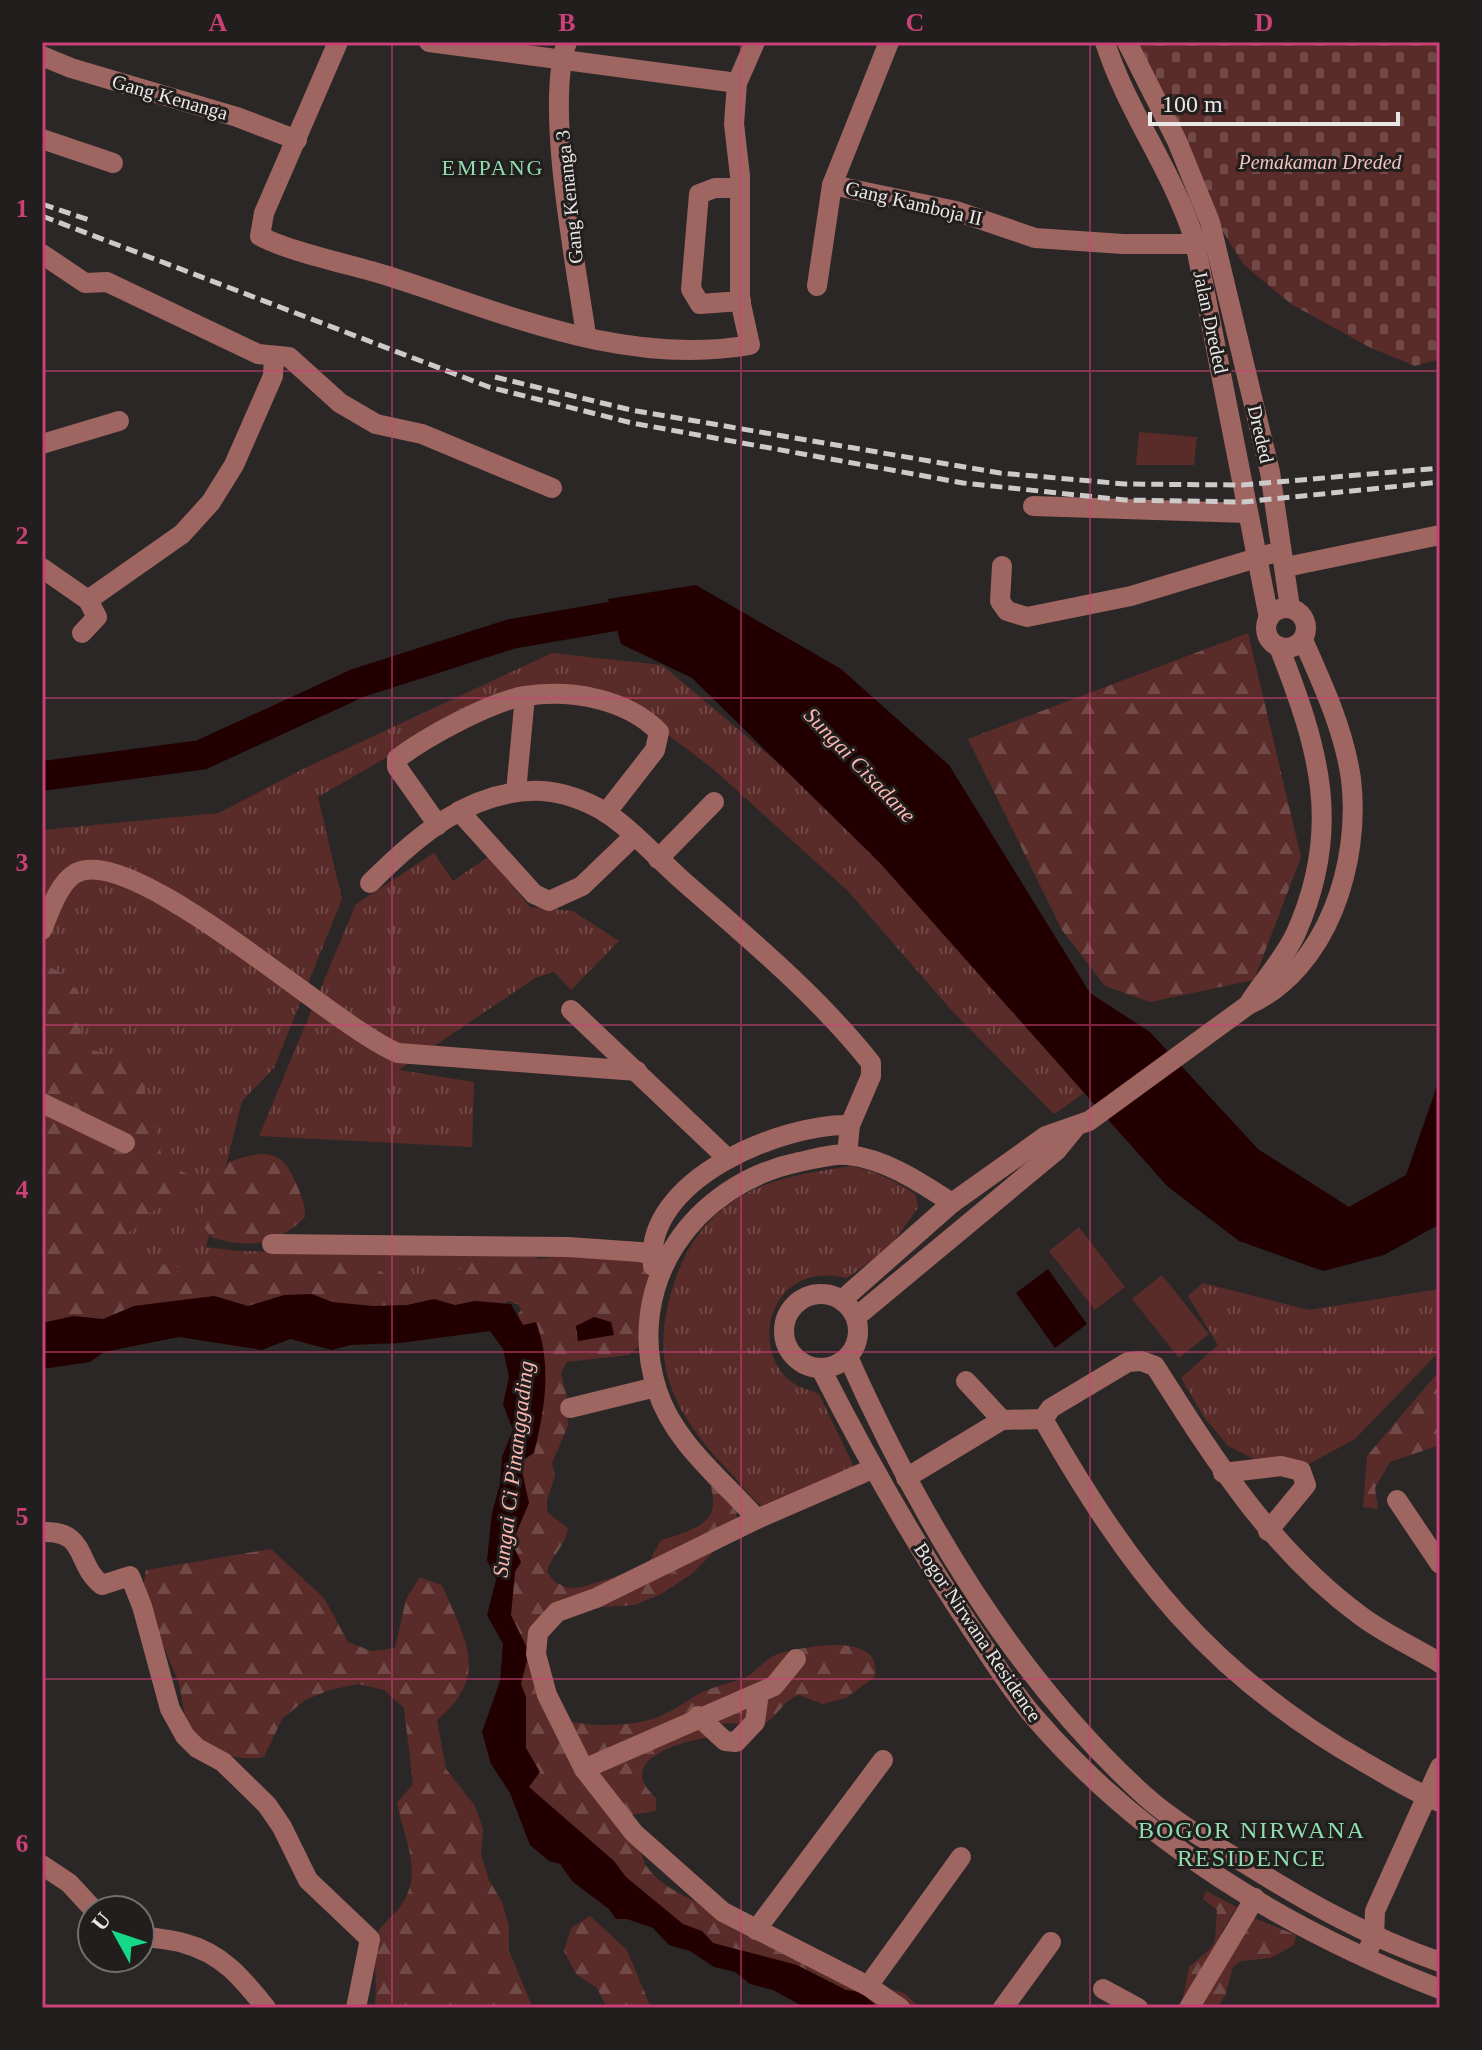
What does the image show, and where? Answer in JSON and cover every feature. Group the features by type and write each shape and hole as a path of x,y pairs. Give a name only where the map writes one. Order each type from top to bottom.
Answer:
{"street":[{"path":"338,42 264,213 259,232 263,239 393,278 539,328 667,350 701,351 750,345 741,301 740,188 734,124 737,83 755,42"},
{"path":"429,42 564,50 737,83"},
{"name":"Gang Kamboja II","path":"889,42 832,185 956,211 1035,238 1123,244 1205,240"},
{"name":"Jalan Dreded","path":"1105,42 1123,88 1185,209 1205,240 1247,513 1269,618"},
{"name":"Dreded","path":"1127,42 1183,153 1270,472 1290,608"},
{"name":"Gang Kenanga 3","path":"564,50 563,155 586,335"},
{"name":"Gang Kenanga","path":"42,56 237,117 297,140"},
{"path":"42,139 113,163"},
{"path":"817,286 832,185"},
{"path":"740,188 715,188 699,194 691,289 700,304 741,301"},
{"path":"42,254 85,283 107,282 258,354 289,357 340,403 376,424 422,434 552,488"},
{"path":"88,600 182,534 211,502 234,465 273,376 274,356"},
{"path":"42,444 119,421"},
{"path":"1033,506 1247,513"},
{"path":"1002,566 1000,601 1007,611 1027,617 1131,596 1257,556 1285,560 1440,535"},
{"path":"42,568 88,600 97,617 82,633"},
{"path":"856,1317 1057,1150 1082,1125 1248,1005 1273,994 1315,946 1342,882 1353,807 1351,777 1337,719 1303,640 1305,620 1290,608 1274,612 1269,618 1267,633 1279,647 1315,745 1320,779 1320,848 1316,877 1295,935 1248,1005"},
{"path":"1279,647 1292,647 1303,640"},
{"path":"516,792 525,696"},
{"path":"438,825 397,767 397,759 446,727 525,696 609,701 626,706 659,732 655,750 606,813"},
{"path":"370,883 393,859 438,825 485,799 516,792 564,794 606,813 743,930 871,1063 871,1076 850,1125 847,1154"},
{"path":"658,859 714,802"},
{"path":"459,811 534,894 549,901 582,886 633,837"},
{"path":"42,930 48,898 77,872 100,870 150,890 208,921 345,1025 374,1044 398,1053 637,1071"},
{"path":"571,1010 726,1157"},
{"path":"42,1103 125,1143"},
{"path":"757,1519 675,1429 656,1387 651,1308 665,1218 693,1185 726,1157 823,1124 850,1125"},
{"path":"842,1300 952,1203 1046,1136 1082,1125"},
{"path":"659,1257 717,1195 750,1177 783,1165 847,1154 905,1173 952,1203"},
{"path":"272,1244 568,1247 659,1257"},
{"path":"815,1294 842,1300 856,1317 858,1338 848,1357 840,1364 821,1369 795,1359 787,1348 785,1321 802,1299 815,1294"},
{"name":"Bogor Nirwana Residence","path":"848,1357 906,1478 983,1604 1055,1702 1147,1798 1193,1832 1374,1938 1440,1962"},
{"path":"1043,1419 1051,1408 1110,1370 1128,1362 1141,1361 1155,1366 1223,1473 1268,1531 1315,1578 1362,1618 1440,1663"},
{"name":"Bogor Nirwana Residence","path":"821,1369 872,1469 939,1581 1035,1718 1142,1823 1255,1898 1363,1960 1440,1989"},
{"path":"966,1381 1002,1420"},
{"path":"570,1408 656,1387"},
{"path":"906,1478 1002,1420 1043,1419"},
{"path":"1043,1419 1144,1578 1224,1665 1336,1746 1433,1799"},
{"path":"1223,1473 1274,1466 1301,1471 1306,1485 1268,1531"},
{"path":"872,1469 757,1519 548,1619 538,1633 536,1654 547,1695 584,1769 634,1833 723,1912 868,1986 900,2008"},
{"path":"1397,1500 1440,1564"},
{"path":"42,1532 74,1539 80,1547 87,1571 102,1585 130,1576 142,1606 170,1709 185,1736 197,1748 223,1762 267,1805 282,1827 308,1880 370,1939 356,2008"},
{"path":"584,1769 698,1716 759,1693 780,1681 796,1659"},
{"path":"698,1716 725,1741 736,1742 755,1722 759,1693"},
{"path":"1035,1718 1055,1702"},
{"path":"756,1930 883,1760"},
{"path":"1363,1960 1374,1938 1375,1911 1433,1799 1440,1767"},
{"path":"868,1986 961,1857"},
{"path":"42,1865 69,1883 79,1894"},
{"path":"1189,2008 1255,1898"},
{"path":"156,1937 179,1941 216,1956 235,1969 266,2008"},
{"path":"1003,2008 1051,1942"},
{"path":"1103,1989 1138,2008"}],"green space":[{"name":"Pemakaman Dreded","path":"1131,42 1440,42 1440,359 1415,366 1369,347 1291,304 1244,265 1218,224"},
{"path":"1139,432 1197,437 1194,465 1136,465"},
{"path":"1248,633 1301,857 1254,980 1150,1002 1105,986 1062,930 968,739"},
{"path":"552,653 662,665 829,806 1087,1091 1054,1114 953,1012 848,891 712,768 619,698 514,691 427,734 318,797 342,899 274,1068 242,1101 206,1247 239,1251 537,1257 530,1284 42,1319 42,830 219,813 303,769"},
{"path":"434,853 453,881 488,857 530,907 573,911 619,941 571,990 554,972 535,978 399,1070 474,1082 472,1147 259,1136 356,904"},
{"path":"46,965 67,979 82,1000 88,1016 81,1027 80,1040 89,1049 128,1060 139,1068 145,1079 145,1105 157,1133 162,1159 189,1174 206,1178 222,1171 229,1162 259,1154 275,1156 288,1168 302,1197 305,1217 284,1234 252,1244 213,1238 205,1229 203,1204 193,1197 161,1207 146,1215 124,1240 127,1253 139,1260 178,1267 203,1260 231,1265 351,1259 366,1262 388,1276 453,1275 473,1259 500,1251 540,1259 576,1253 628,1256 642,1264 649,1274 648,1299 646,1325 638,1347 629,1355 567,1362 561,1373 567,1398 568,1426 552,1463 555,1476 547,1500 547,1512 568,1528 565,1540 547,1572 555,1582 568,1588 582,1587 636,1570 649,1562 661,1540 693,1529 707,1519 713,1505 711,1479 737,1509 735,1530 692,1574 661,1594 635,1605 585,1608 549,1619 543,1666 565,1720 615,1725 660,1716 705,1691 746,1677 781,1653 841,1645 856,1647 867,1653 874,1662 875,1677 846,1698 822,1704 799,1695 766,1723 717,1726 712,1737 684,1743 656,1755 642,1773 645,1785 656,1798 656,1811 632,1815 632,1819 647,1867 666,1885 878,1986 904,1993 921,2008 867,2008 703,1948 526,1793 507,1626 514,1463 514,1321 521,1310 519,1305 509,1301 504,1304 42,1335 42,967"},
{"path":"852,1166 909,1190 916,1195 918,1208 889,1248 847,1278 814,1277 790,1288 773,1312 770,1342 780,1370 790,1381 819,1394 855,1469 763,1507 705,1445 677,1401 668,1378 664,1355 668,1304 685,1256 703,1228 726,1206 771,1183"},
{"path":"1079,1227 1125,1287 1095,1310 1049,1251"},
{"path":"1162,1275 1209,1334 1179,1358 1132,1299"},
{"path":"1203,1283 1309,1310 1440,1289 1440,1351 1355,1439 1307,1465 1262,1463 1228,1446 1204,1417 1181,1378 1218,1345 1188,1296"},
{"path":"1440,1370 1440,1445 1390,1462 1375,1488 1378,1509 1363,1507 1367,1456"},
{"path":"271,1549 324,1598 348,1642 371,1651 395,1648 406,1599 420,1577 442,1585 459,1623 468,1656 464,1688 454,1704 437,1720 446,1769 475,1806 483,1829 481,1854 489,1880 502,1902 509,1926 509,1951 533,2008 374,2008 378,1933 402,1904 408,1892 412,1867 397,1803 413,1784 404,1708 384,1690 358,1684 305,1700 282,1719 264,1757 243,1758 224,1754 188,1733 179,1683 142,1595 146,1570"},
{"path":"1206,1891 1237,1907 1221,1933 1223,1951 1254,1918 1296,1935 1294,1945 1271,1958 1241,1961 1233,1967 1225,1996 1217,2008 1181,2008 1189,1967 1211,1948 1215,1940 1217,1910 1203,1899"},
{"path":"590,1916 627,1950 651,2008 607,2008 597,1988 576,1974 564,1951 571,1928"}],"water":[{"path":"696,585 841,669 949,765 1090,993 1150,1032 1258,1149 1349,1207 1406,1175 1439,1080 1440,1008 1440,1224 1384,1255 1323,1271 1239,1241 1167,1186 880,863 692,678 621,644 608,599"},
{"path":"1048,1269 1087,1324 1055,1348 1016,1293"},
{"name":"Sungai Ci Pinanggading","path":"312,1294 332,1302 373,1306 407,1305 434,1299 455,1305 475,1301 511,1304 523,1325 536,1322 544,1354 544,1403 534,1453 520,1462 529,1503 512,1543 521,1562 515,1572 511,1615 529,1652 521,1684 526,1697 526,1748 540,1772 529,1787 614,1861 626,1877 683,1924 702,1931 713,1943 797,1965 846,1990 860,1992 879,2008 806,2008 773,1990 750,1984 735,1972 714,1967 690,1951 669,1945 653,1928 627,1919 616,1919 609,1909 573,1882 560,1864 549,1861 530,1845 510,1793 491,1764 482,1732 500,1681 503,1644 487,1615 496,1580 487,1560 502,1457 513,1430 503,1404 509,1377 503,1349 490,1331 400,1343 350,1345 332,1350 290,1339 262,1350 179,1337 104,1352 90,1362 42,1369 42,1323 73,1316 103,1319 134,1306 214,1296 248,1306 284,1295"},
{"path":"594,1317 611,1322 614,1335 578,1341 576,1326"}],"waterway":[{"name":"Sungai Cisadane","path":"42,776 201,755 358,683 511,634 638,612 651,616"}],"railway":[{"path":"42,204 92,221"},
{"path":"42,216 489,387 632,423 963,483 1125,500 1243,502 1440,482"},
{"path":"495,377 631,410 1000,473 1125,484 1242,485 1440,468"}],"district":[{"name":"EMPANG","path":"493,167"},
{"name":"BOGOR NIRWANA RESIDENCE","path":"1252,1844"}]}
